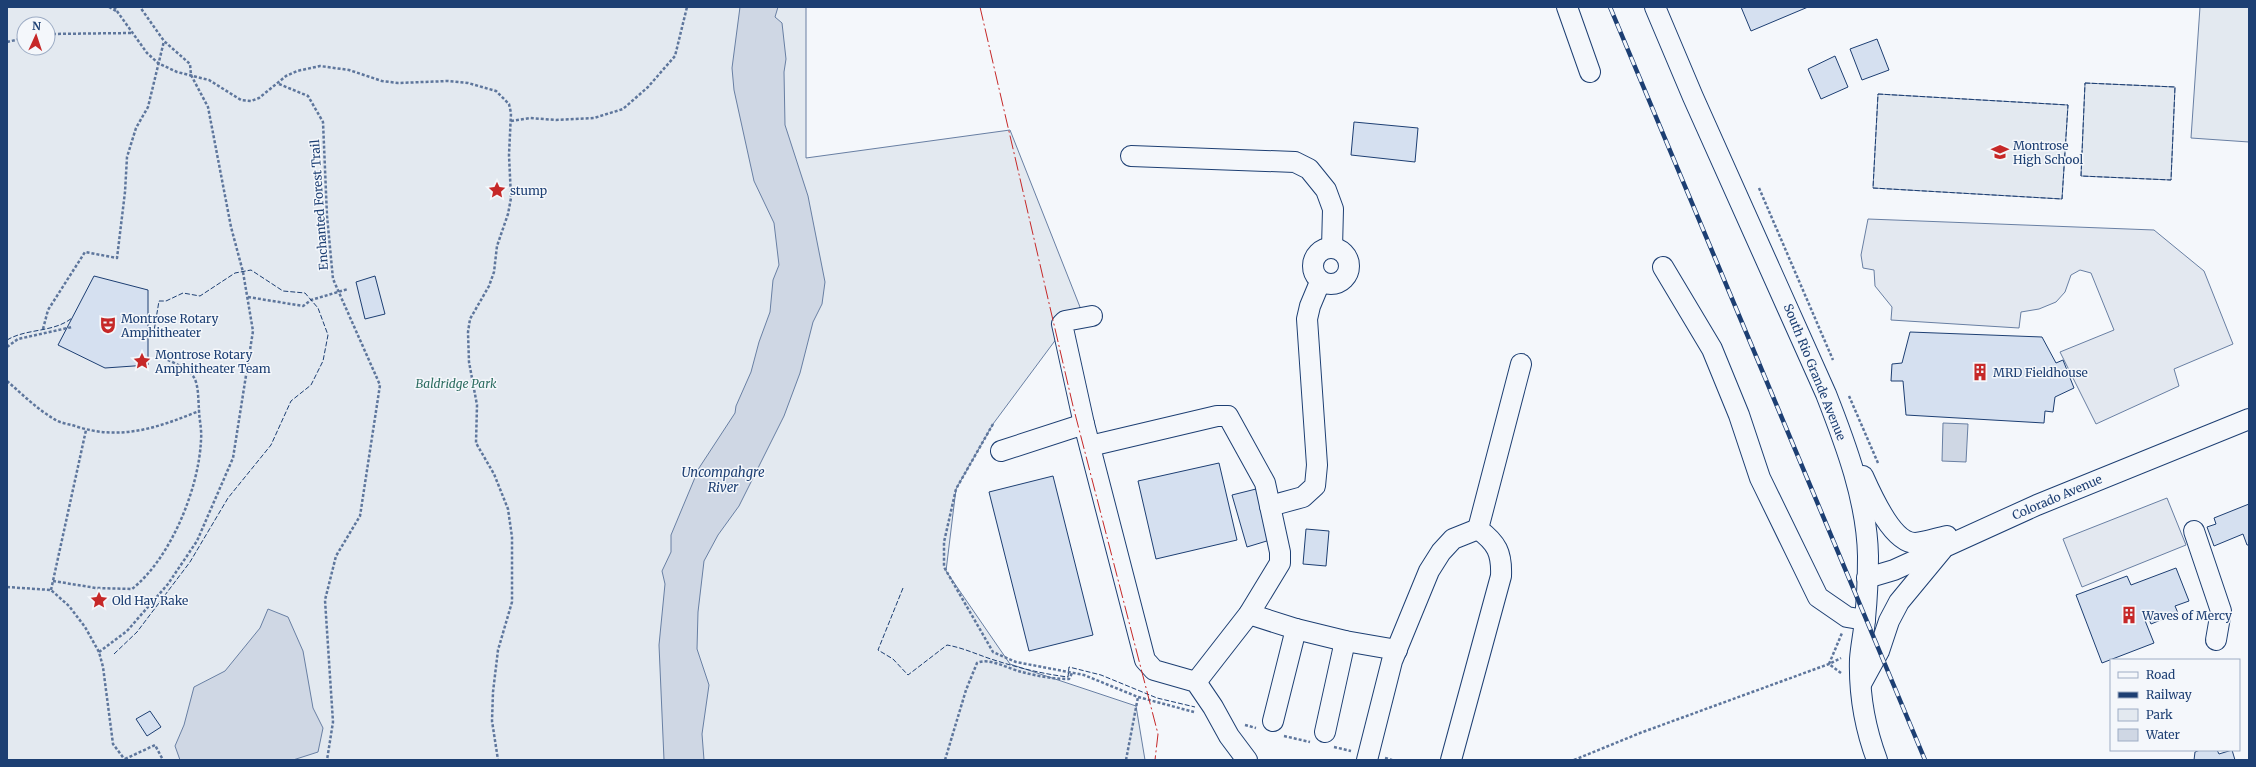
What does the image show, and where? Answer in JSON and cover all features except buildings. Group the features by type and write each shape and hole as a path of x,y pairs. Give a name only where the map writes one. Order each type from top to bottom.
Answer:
{"street":[{"path":"1567,7 1590,72"},
{"name":"South Rio Grande Avenue","path":"1655,7 1693,97 1823,387 1842,433 1861,502 1868,554 1865,620 1861,647 1862,706 1878,760"},
{"path":"1131,156 1295,162 1309,169 1326,190 1333,209 1332,248"},
{"path":"1332,248 1338,249 1348,257 1350,270 1343,281 1332,285 1320,282 1314,272 1314,260 1321,251 1332,248"},
{"path":"1663,267 1712,349 1739,414 1760,478 1818,597 1848,618 1865,620"},
{"path":"1270,506 1303,498 1315,486 1317,465 1307,319 1310,306 1320,282"},
{"path":"1092,316 1065,321 1062,324 1084,424 1144,660 1154,670 1196,682 1230,736 1248,760"},
{"path":"1478,529 1521,364"},
{"path":"1090,446 1217,416 1228,416 1266,483 1280,552 1280,563 1249,614 1196,682"},
{"name":"Colorado Avenue","path":"1867,578 1894,570 1948,544 2157,455 2196,442 2249,419"},
{"path":"1001,451 1084,424"},
{"path":"1842,433 1876,503 1888,523 1904,538 1915,543 1984,529"},
{"path":"1367,758 1397,650 1430,571 1441,552 1453,539 1478,529"},
{"path":"1451,760 1501,576 1502,560 1496,546 1489,537 1478,529"},
{"path":"2194,531 2221,611 2216,640"},
{"path":"1861,684 1879,651 1889,621 1899,602 1948,544"},
{"path":"1249,614 1296,629 1345,641 1397,650"},
{"path":"1273,721 1296,629"},
{"path":"1325,732 1345,641"}],"path":[{"path":"109,7 116,11"},
{"path":"114,7 147,53 158,63 177,72 209,80 241,100 251,101 259,98 279,84 286,76 297,71 320,66 349,70 382,81 398,83 455,81 496,91 509,104 511,121 509,155 511,198 508,214 497,246 494,272 489,286 470,319 468,332 469,362 476,405 476,443 494,474 508,509 511,524 512,602 495,666 492,721 498,760"},
{"path":"99,652 127,631 168,584 197,541 233,458 253,331 243,272 231,227 208,108 191,75 190,64 164,41 140,7"},
{"path":"511,121 530,118 556,120 594,118 623,109 648,87 675,56 687,7"},
{"path":"56,34 132,33"},
{"path":"43,329 48,310 86,252 117,258 125,192 127,157 136,128 148,107 164,41"},
{"name":"Enchanted Forest Trail","path":"279,84 308,96 323,122 327,216 333,280 380,385 360,516 336,556 325,600 333,722 326,760"},
{"path":"248,297 303,306 311,300 338,290 348,289"},
{"path":"7,347 18,339 72,327"},
{"path":"53,581 96,588 132,589 154,567 174,534 195,480 201,439 198,395 194,377 177,364 156,355"},
{"path":"7,381 32,403 55,420 86,430 121,433 151,429 199,411"},
{"path":"993,424 956,489 944,542 944,567 993,652 1016,662 1072,673 1098,680 1138,698 1126,760"},
{"path":"50,590 86,430"},
{"path":"7,586 50,590 69,606 85,627 99,652 113,744 125,760 155,745 163,760"},
{"path":"1574,760 1640,733 1829,664 1861,647"},
{"path":"945,760 966,690 977,663 981,661 996,663 1020,671 1069,680 1072,673"}],"green space":[{"name":"Baldridge Park","path":"7,7 806,7 806,158 1010,130 1080,307 993,424 956,489 946,571 1010,664 1136,706 1145,760 7,760"},
{"path":"2200,7 2249,7 2249,142 2191,138"},
{"path":"2085,83 2175,87 2171,180 2081,176"},
{"path":"1878,94 2068,105 2062,199 1873,188"}],"shaded area":[{"path":"1868,219 2154,230 2204,271 2233,344 2174,369 2179,386 2096,424 2060,352 2114,330 2091,273 2080,270 2071,275 2065,292 2056,302 2039,309 2021,312 2019,328 1891,320 1892,307 1875,286 1874,270 1863,268 1861,255"},
{"path":"2167,498 2186,545 2082,587 2063,539"}],"water":[{"name":"Uncompahgre River","path":"740,7 778,7 775,17 782,23 786,59 784,72 785,125 808,196 825,282 822,304 813,322 800,373 784,416 739,506 718,535 704,561 698,612 697,649 709,685 702,734 704,760 664,760 659,645 665,584 662,571 671,552 671,535 699,468 735,413 736,406 751,372 759,342 770,312 773,280 779,265 774,223 754,181 734,90 732,68"},
{"path":"1943,423 1968,424 1966,462 1942,461"},
{"path":"268,609 288,617 303,651 313,708 323,728 318,752 293,760 180,760 175,746 184,725 194,687 225,671 260,628"}],"railway":[{"path":"1610,7 1925,760"}],"fence":[{"path":"2085,83 2175,87 2171,180 2081,176 2085,83"},
{"path":"1878,94 2068,105 2062,199 1873,188 1878,94"},
{"path":"114,654 137,632 190,562 228,498 271,445 291,401 311,385 323,361 328,335 318,308 305,293 283,291 251,270 235,273 200,296 183,293 166,301 159,301 154,331 148,331"},
{"path":"7,340 15,336 57,326 72,318"},
{"path":"903,588 878,650 893,659 908,675 947,645 1013,666 1049,674 1068,677 1069,667 1101,675 1157,698 1195,707"}],"power":[{"path":"980,7 1073,406 1158,734 1155,760"}],"place":[{"name":"Montrose High School","path":"2000,152"},
{"name":"stump","path":"497,190"},
{"name":"Montrose Rotary Amphitheater","path":"108,325"},
{"name":"Montrose Rotary Amphitheater Team","path":"142,361"},
{"name":"MRD Fieldhouse","path":"1980,372"},
{"name":"Old Hay Rake","path":"99,600"},
{"name":"Waves of Mercy","path":"2129,615"}]}
